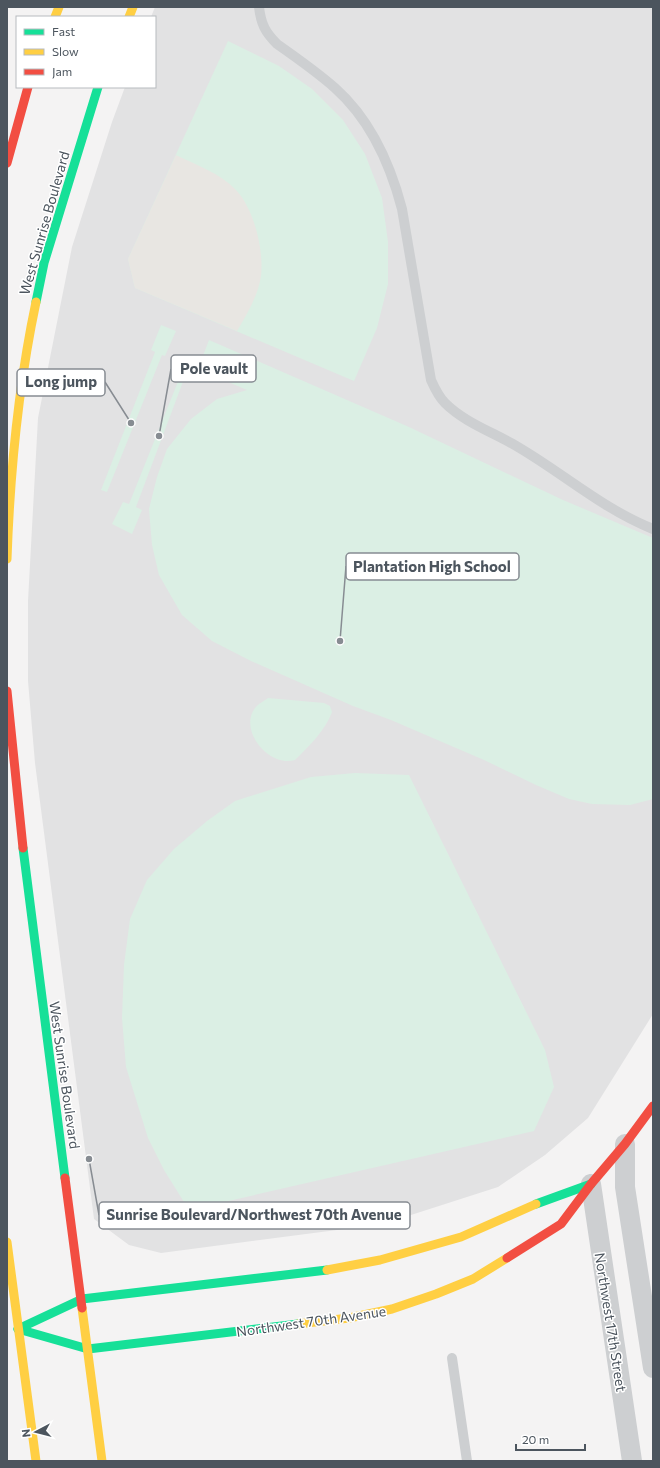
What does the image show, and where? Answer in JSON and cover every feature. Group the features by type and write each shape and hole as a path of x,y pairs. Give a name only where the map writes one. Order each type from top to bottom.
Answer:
{"main road":[{"path":"7,163 28,88"},
{"name":"West Sunrise Boulevard","path":"7,559 9,508 15,434 27,345 44,264 98,88"},
{"name":"West Sunrise Boulevard","path":"7,691 12,758 43,1020 82,1299 102,1461"},
{"name":"Northwest 70th Avenue","path":"12,1330 88,1349 349,1318 392,1309 473,1279 561,1224 590,1184 626,1144 653,1106"},
{"name":"Northwest 70th Avenue","path":"12,1330 82,1299 322,1271 380,1260 462,1237 548,1199 590,1184"},
{"path":"7,1242 12,1330 36,1461"}],"street":[{"path":"626,1144 625,1187 653,1368"},
{"name":"Northwest 17th Street","path":"590,1184 632,1461"}],"lane":[{"path":"258,7 262,26 270,36 277,44 336,89 364,120 384,154 397,189 402,209 430,375 438,395 446,404 468,420 518,447 621,515 653,529"},
{"path":"452,1358 467,1461"}],"shaded area":[{"path":"155,7 653,7 653,1014 588,1118 545,1155 498,1187 383,1224 161,1253 129,1245 94,1219 35,763 28,681 28,601 38,418 72,247 112,122 125,88 156,88 156,16 151,16"}],"green space":[{"path":"228,41 279,66 312,89 343,120 365,154 382,198 388,242 388,284 377,328 354,381 135,288 128,259"},
{"path":"161,325 176,331 165,356 162,355 107,492 101,490 155,352 151,350"},
{"path":"209,340 409,427 563,500 653,538 653,799 630,805 592,804 569,799 484,760 391,720 353,706 251,661 212,641 182,615 159,575 152,545 149,509 157,477 167,449 191,419 217,399 247,390 198,369"},
{"path":"183,369 187,371 136,507 142,510 132,534 112,524 123,502 129,504"},
{"path":"268,698 324,703 330,706 332,712 325,726 295,760 285,761 267,753 259,746 254,737 251,727 251,717 255,708"},
{"path":"355,773 409,775 545,1050 554,1087 534,1131 189,1210 164,1170 148,1138 126,1067 122,1018 124,965 130,919 147,880 174,849 207,821 235,801 311,777"}],"sand":[{"path":"176,155 208,170 230,184 242,198 253,219 261,254 262,266 260,283 255,298 237,331 135,288 128,259"}],"traffic: fast":[{"path":"36,302 44,263 98,88"},
{"path":"23,848 65,1178"},
{"path":"536,1204 591,1184"},
{"path":"18,1329 82,1299 327,1270"},
{"path":"18,1329 88,1349 298,1324"}],"traffic: slow":[{"path":"55,16 59,7"},
{"path":"129,16 133,7"},
{"path":"7,559 10,495 16,430 24,366 36,302"},
{"path":"327,1270 380,1260 461,1237 536,1204"},
{"path":"7,1242 36,1461"},
{"path":"298,1324 349,1318 392,1309 436,1294 473,1279 507,1258"},
{"path":"82,1308 102,1461"}],"traffic: jam":[{"path":"7,163 28,88"},
{"path":"7,691 23,848"},
{"path":"507,1258 561,1224 591,1184 625,1144 653,1106"},
{"path":"65,1178 82,1308"}],"place":[{"name":"Long jump","path":"131,423"},
{"name":"Pole vault","path":"159,436"},
{"name":"Plantation High School","path":"340,641"},
{"name":"Sunrise Boulevard/Northwest 70th Avenue","path":"89,1159"}]}
